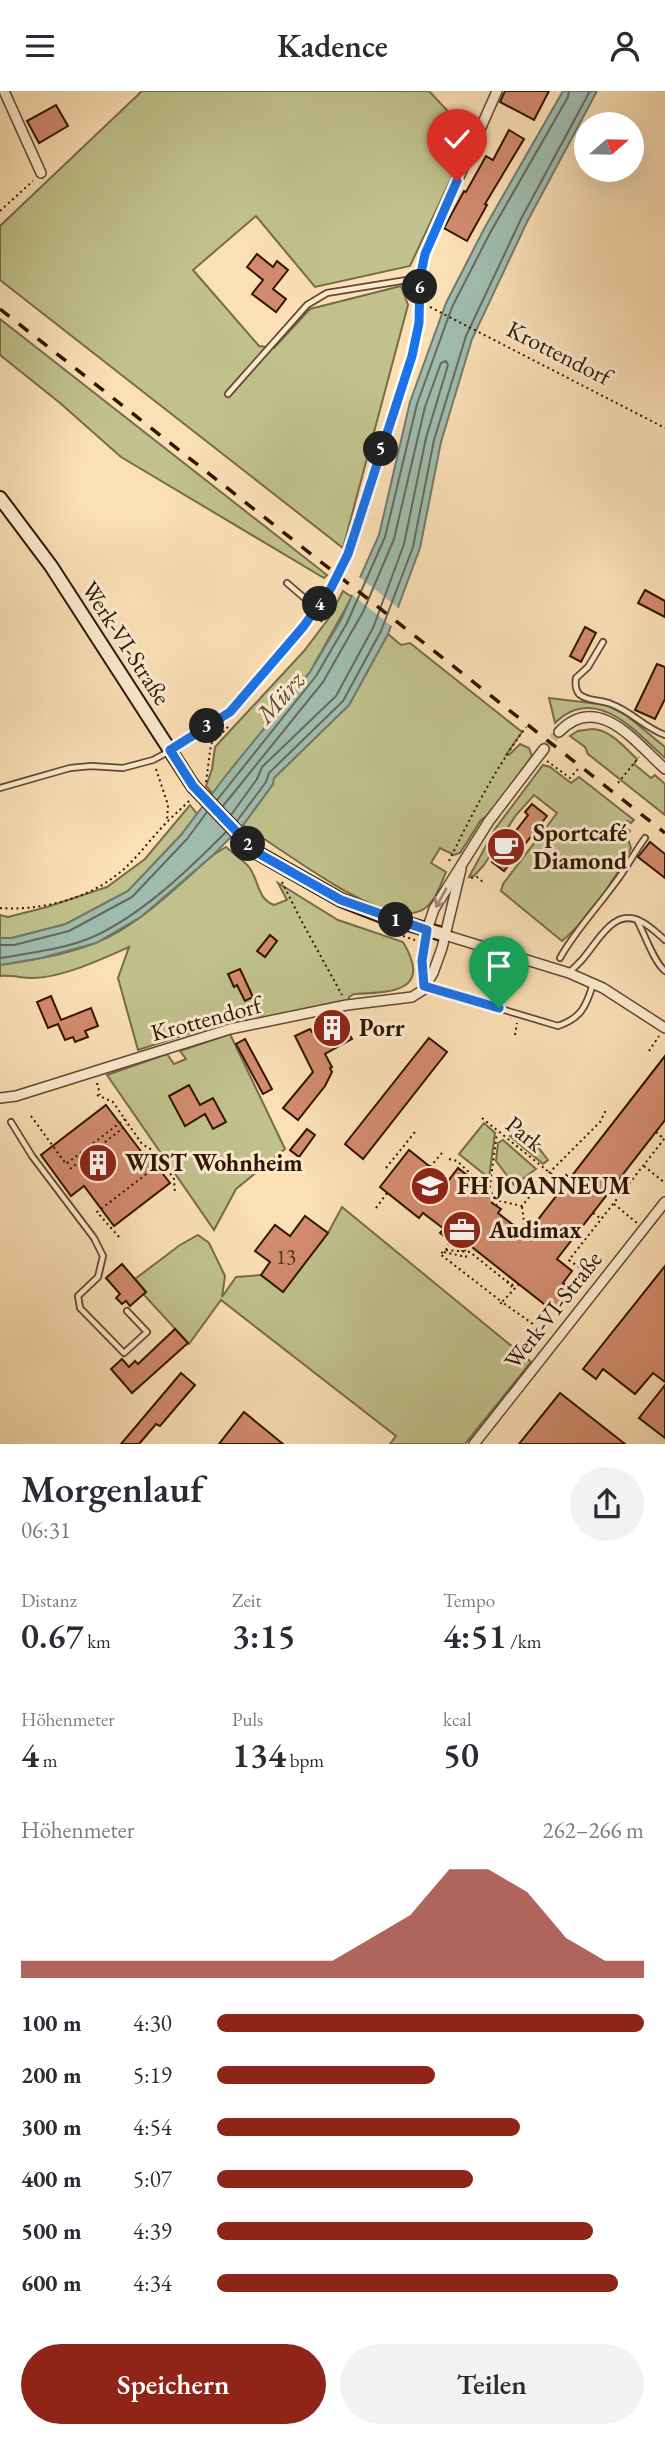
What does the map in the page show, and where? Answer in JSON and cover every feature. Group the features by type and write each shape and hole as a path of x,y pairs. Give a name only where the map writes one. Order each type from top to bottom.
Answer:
{"main road":[{"name":"Werk-VI-Straße","path":"0,498 51,566 197,788 256,852 341,900 445,935"}],"street":[{"path":"4,91 41,173"},
{"path":"170,750 230,712 273,664 317,608 331,588 348,554 412,356 419,323 420,278 425,254 497,91"},
{"path":"559,733 569,723 582,718 604,718 665,769"},
{"path":"424,988 433,973 464,873 489,821 544,749"},
{"path":"424,988 422,961 427,930 442,895 464,873"},
{"name":"Werk-VI-Straße","path":"445,935 569,973 593,983 662,1032"},
{"name":"Krottendorf","path":"0,1098 16,1096 205,1036 347,1005 405,999 424,988"},
{"name":"Werk-VI-Straße","path":"474,1444 665,1202"}],"lane":[{"path":"228,394 307,305 327,293 420,278"},
{"path":"287,583 317,608"},
{"path":"604,642 588,667 576,678 578,693 621,708 665,735"},
{"path":"0,788 70,768 123,768 153,760 170,750"},
{"path":"561,958 645,838"},
{"path":"569,973 611,924 624,918 643,922 665,940"},
{"path":"636,920 657,965 665,971"},
{"path":"424,988 558,1026 572,1021 582,1011 593,983"},
{"path":"11,1122 32,1156 94,1238 103,1256 98,1277 78,1296 80,1308 124,1353 147,1332 127,1311"}],"path":[{"path":"0,211 41,173"},
{"name":"Krottendorf","path":"436,311 665,428"},
{"path":"318,625 337,596"},
{"path":"0,908 36,907 67,899 94,890 113,878 197,788 211,744 229,725"},
{"path":"449,861 474,808 505,755 526,727"},
{"path":"618,783 638,758 634,753"},
{"path":"153,760 168,805 166,822"},
{"path":"548,762 570,778 578,769"},
{"path":"464,873 483,882"},
{"path":"282,882 347,1005"},
{"path":"515,1035 517,1022"},
{"path":"649,1051 662,1032"},
{"path":"96,1081 99,1095 113,1102 142,1144 152,1150 174,1179 175,1194"},
{"path":"526,1234 522,1206 549,1173 600,1122 606,1110"},
{"path":"31,1116 66,1164 125,1119"},
{"name":"Park","path":"482,1118 565,1185"},
{"path":"70,1169 128,1124"},
{"path":"386,1168 415,1132"},
{"path":"490,1192 497,1132"},
{"path":"597,1280 569,1260 665,1138 656,1132"},
{"path":"107,1133 111,1137"},
{"path":"430,1167 442,1153"},
{"path":"449,1159 457,1161 500,1201 522,1206"},
{"path":"72,1160 76,1164"},
{"path":"119,1237 97,1212 162,1162"},
{"path":"644,1166 665,1183"},
{"path":"472,1180 483,1188 484,1186"},
{"path":"496,1206 509,1182"},
{"path":"376,1208 387,1193"},
{"path":"613,1203 644,1229"},
{"path":"593,1213 601,1219"},
{"path":"442,1253 450,1241"},
{"path":"442,1253 466,1257 464,1249"},
{"path":"442,1253 470,1252 513,1286 517,1282 498,1306"},
{"path":"442,1253 543,1332"},
{"path":"506,1281 514,1289"}],"green space":[{"path":"142,91 429,91 471,136 410,266 315,287 256,216 193,270 259,346 274,348 310,309 401,286 408,305 343,548 0,280 0,226"},
{"path":"0,319 327,575 324,578 121,457 0,355"},
{"path":"343,591 352,597 310,672 213,794 206,786 215,747 304,651 329,618"},
{"path":"388,634 401,645 410,643 522,732 506,755 520,744 529,748 532,756 491,813 481,820 460,853 454,855 440,848 431,863 446,872 437,892 424,909 408,913 392,912 355,896 243,825 273,784 273,779 349,705"},
{"path":"549,698 607,705 626,715 665,747 665,758 628,725 600,710 585,708 570,712 555,723"},
{"path":"592,729 605,732 617,740 637,759 634,764 651,778 655,775 665,784 665,815 588,754 585,747 570,736 578,731"},
{"path":"543,765 550,767 571,783 579,777 634,820 631,823 627,821 623,826 630,831 627,836 631,848 618,872 591,910 562,941 501,891 503,884 557,813 534,795 516,815 484,865 474,876 469,877 495,829"},
{"path":"190,805 197,814 128,891 66,924 12,938 0,938 0,915 8,917 47,907 107,887 145,859"},
{"path":"226,847 249,867 261,894 268,902 274,905 287,900 278,883 338,920 403,942 411,959 411,980 394,990 354,994 349,997 349,1002 267,1020 261,1015 251,1017 249,1022 218,1024 138,1050 118,978 129,947 56,975 33,978 0,976 0,965 72,951 111,936 142,916"},
{"path":"230,1034 285,1149 236,1189 214,1230 107,1075 167,1054 174,1064 186,1059 180,1051"},
{"path":"484,1123 495,1133 489,1178 459,1154"},
{"path":"522,1126 548,1160 543,1164 510,1136"},
{"path":"503,1140 536,1169 514,1185 496,1161 498,1143"},
{"path":"342,1207 531,1362 465,1444 390,1444 396,1436 221,1300 189,1344 144,1295 146,1292 135,1279 180,1245 198,1235 209,1243 225,1276 222,1297 236,1277 261,1275 283,1291 328,1233"}],"water":[{"name":"Mürz","path":"563,91 597,91 586,112 574,112 574,134 527,222 472,339 441,442 420,548 388,634 349,705 274,778 273,784 243,825 213,855 142,916 96,943 41,958 0,965 0,938 12,938 66,924 128,891 181,835 310,672 341,620 379,535 410,402 446,303 484,229"}],"pier":[{"path":"358,576 401,610 394,628 350,593"}],"building":[{"path":"505,91 549,91 534,120 500,102"},
{"path":"56,105 68,126 39,143 27,121"},
{"path":"509,130 524,139 485,204 487,205 467,241 444,228 486,156 493,160"},
{"path":"257,254 273,267 277,261 288,270 273,289 286,299 276,312 252,294 263,280 247,267"},
{"path":"645,590 665,601 665,617 638,603"},
{"path":"585,627 596,633 581,662 570,656"},
{"path":"657,664 665,667 665,699 655,719 635,710"},
{"path":"532,804 547,816 504,871 492,862 528,815 525,812"},
{"path":"650,842 665,854 665,878 638,857"},
{"path":"270,935 277,941 265,957 257,951"},
{"path":"240,969 253,997 245,1001 228,974"},
{"path":"51,996 61,1020 91,1008 98,1026 85,1031 88,1037 75,1042 73,1037 65,1040 58,1024 48,1028 37,1002"},
{"path":"338,1016 352,1039 325,1054 332,1072 325,1086 298,1120 283,1108 313,1072 295,1036 310,1029 312,1032"},
{"path":"429,1038 447,1052 363,1159 345,1144"},
{"path":"245,1039 272,1089 263,1094 236,1044"},
{"name":"FH JOANNEUM","path":"665,1056 665,1120 557,1259 572,1271 563,1283 566,1285 563,1290 570,1295 558,1310 552,1305 549,1308 468,1244 463,1251 440,1233 444,1229 423,1213 419,1218 380,1187 409,1150 448,1181 458,1168 496,1198 492,1203 501,1209 498,1213 526,1235 560,1191 557,1188 566,1175 570,1178"},
{"path":"189,1085 200,1105 213,1098 226,1122 213,1129 205,1114 185,1126 169,1096"},
{"path":"106,1105 146,1158 149,1156 170,1183 114,1226 84,1186 71,1196 41,1155"},
{"path":"307,1129 315,1135 299,1157 290,1150"},
{"path":"305,1216 328,1233 283,1292 261,1275 270,1262 255,1251 275,1225 290,1236"},
{"path":"122,1264 146,1292 130,1306 126,1301 122,1304 116,1298 120,1294 106,1278"},
{"path":"665,1266 665,1382 653,1373 635,1394 603,1369 596,1379 583,1369"},
{"path":"175,1329 188,1343 132,1393 111,1369 122,1359 129,1367 135,1361 138,1364"},
{"path":"181,1373 195,1385 160,1426 156,1424 139,1444 121,1444"},
{"path":"665,1385 665,1438 639,1418"},
{"path":"560,1393 625,1444 519,1444"},
{"path":"244,1412 283,1444 219,1444"}],"tunnel":[{"path":"544,749 559,732"}],"railway":[{"path":"0,309 665,833"}],"place":[{"name":"Sportcafé Diamond","path":"506,847"},
{"name":"Porr","path":"332,1028"},
{"name":"WIST Wohnheim","path":"98,1163"},
{"name":"FH JOANNEUM","path":"430,1186"},
{"name":"Audimax","path":"462,1230"}],"route":[{"path":"457,181 425,254 420,278 419,323 412,356 348,554 331,588 303,627 230,712 170,750 193,786 256,852 325,893 357,907 427,930 422,961 424,986 499,1008"}]}
